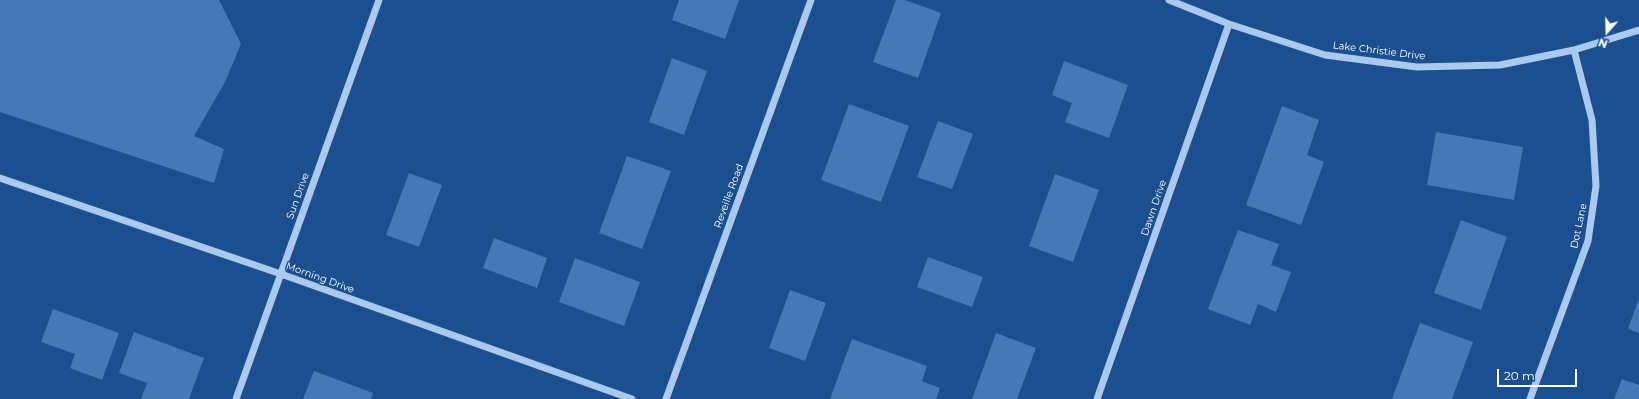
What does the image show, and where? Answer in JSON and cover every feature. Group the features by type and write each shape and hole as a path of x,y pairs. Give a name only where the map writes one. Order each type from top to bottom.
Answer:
{"street":[{"name":"Sun Drive","path":"236,399 379,0"},
{"name":"Reveille Road","path":"666,399 811,0"},
{"name":"Lake Christie Drive","path":"1169,0 1229,24 1325,55 1417,67 1500,65 1574,50 1639,30"},
{"name":"Dawn Drive","path":"1097,399 1229,24"},
{"name":"Dot Lane","path":"1530,399 1588,241 1596,186 1592,120 1574,50"},
{"name":"Morning Drive","path":"0,178 281,274 632,399"}],"building":[{"path":"0,0 219,0 241,44 225,82 194,136 224,149 214,183 0,112"},
{"path":"679,0 739,0 725,39 672,20"},
{"path":"896,0 905,0 941,13 918,78 873,62"},
{"path":"672,58 707,71 684,135 649,122"},
{"path":"1064,61 1128,85 1109,138 1065,122 1072,103 1052,95"},
{"path":"849,104 909,126 881,202 821,180"},
{"path":"1282,106 1319,120 1307,155 1324,162 1301,225 1246,205"},
{"path":"938,121 973,134 952,189 917,177"},
{"path":"1436,132 1523,147 1514,200 1427,185"},
{"path":"627,156 671,171 642,249 599,233"},
{"path":"409,173 442,185 419,247 386,235"},
{"path":"1055,174 1099,190 1073,262 1029,246"},
{"path":"1461,220 1507,237 1481,310 1434,293"},
{"path":"1238,230 1279,244 1271,265 1291,272 1276,312 1258,304 1250,325 1208,309"},
{"path":"494,238 547,258 537,288 483,268"},
{"path":"928,257 983,277 972,307 917,287"},
{"path":"575,258 640,282 624,326 559,302"},
{"path":"790,290 826,303 805,361 769,348"},
{"path":"1639,298 1639,333 1628,329"},
{"path":"53,309 119,333 102,380 70,368 75,354 41,342"},
{"path":"1420,323 1473,342 1452,399 1392,399"},
{"path":"134,332 204,358 189,399 141,399 147,383 119,373"},
{"path":"996,333 1036,348 1017,399 972,399"},
{"path":"852,339 927,366 922,381 940,388 936,399 830,399"},
{"path":"314,371 373,393 371,399 303,399"},
{"path":"1622,379 1639,385 1639,399 1614,399"}]}
